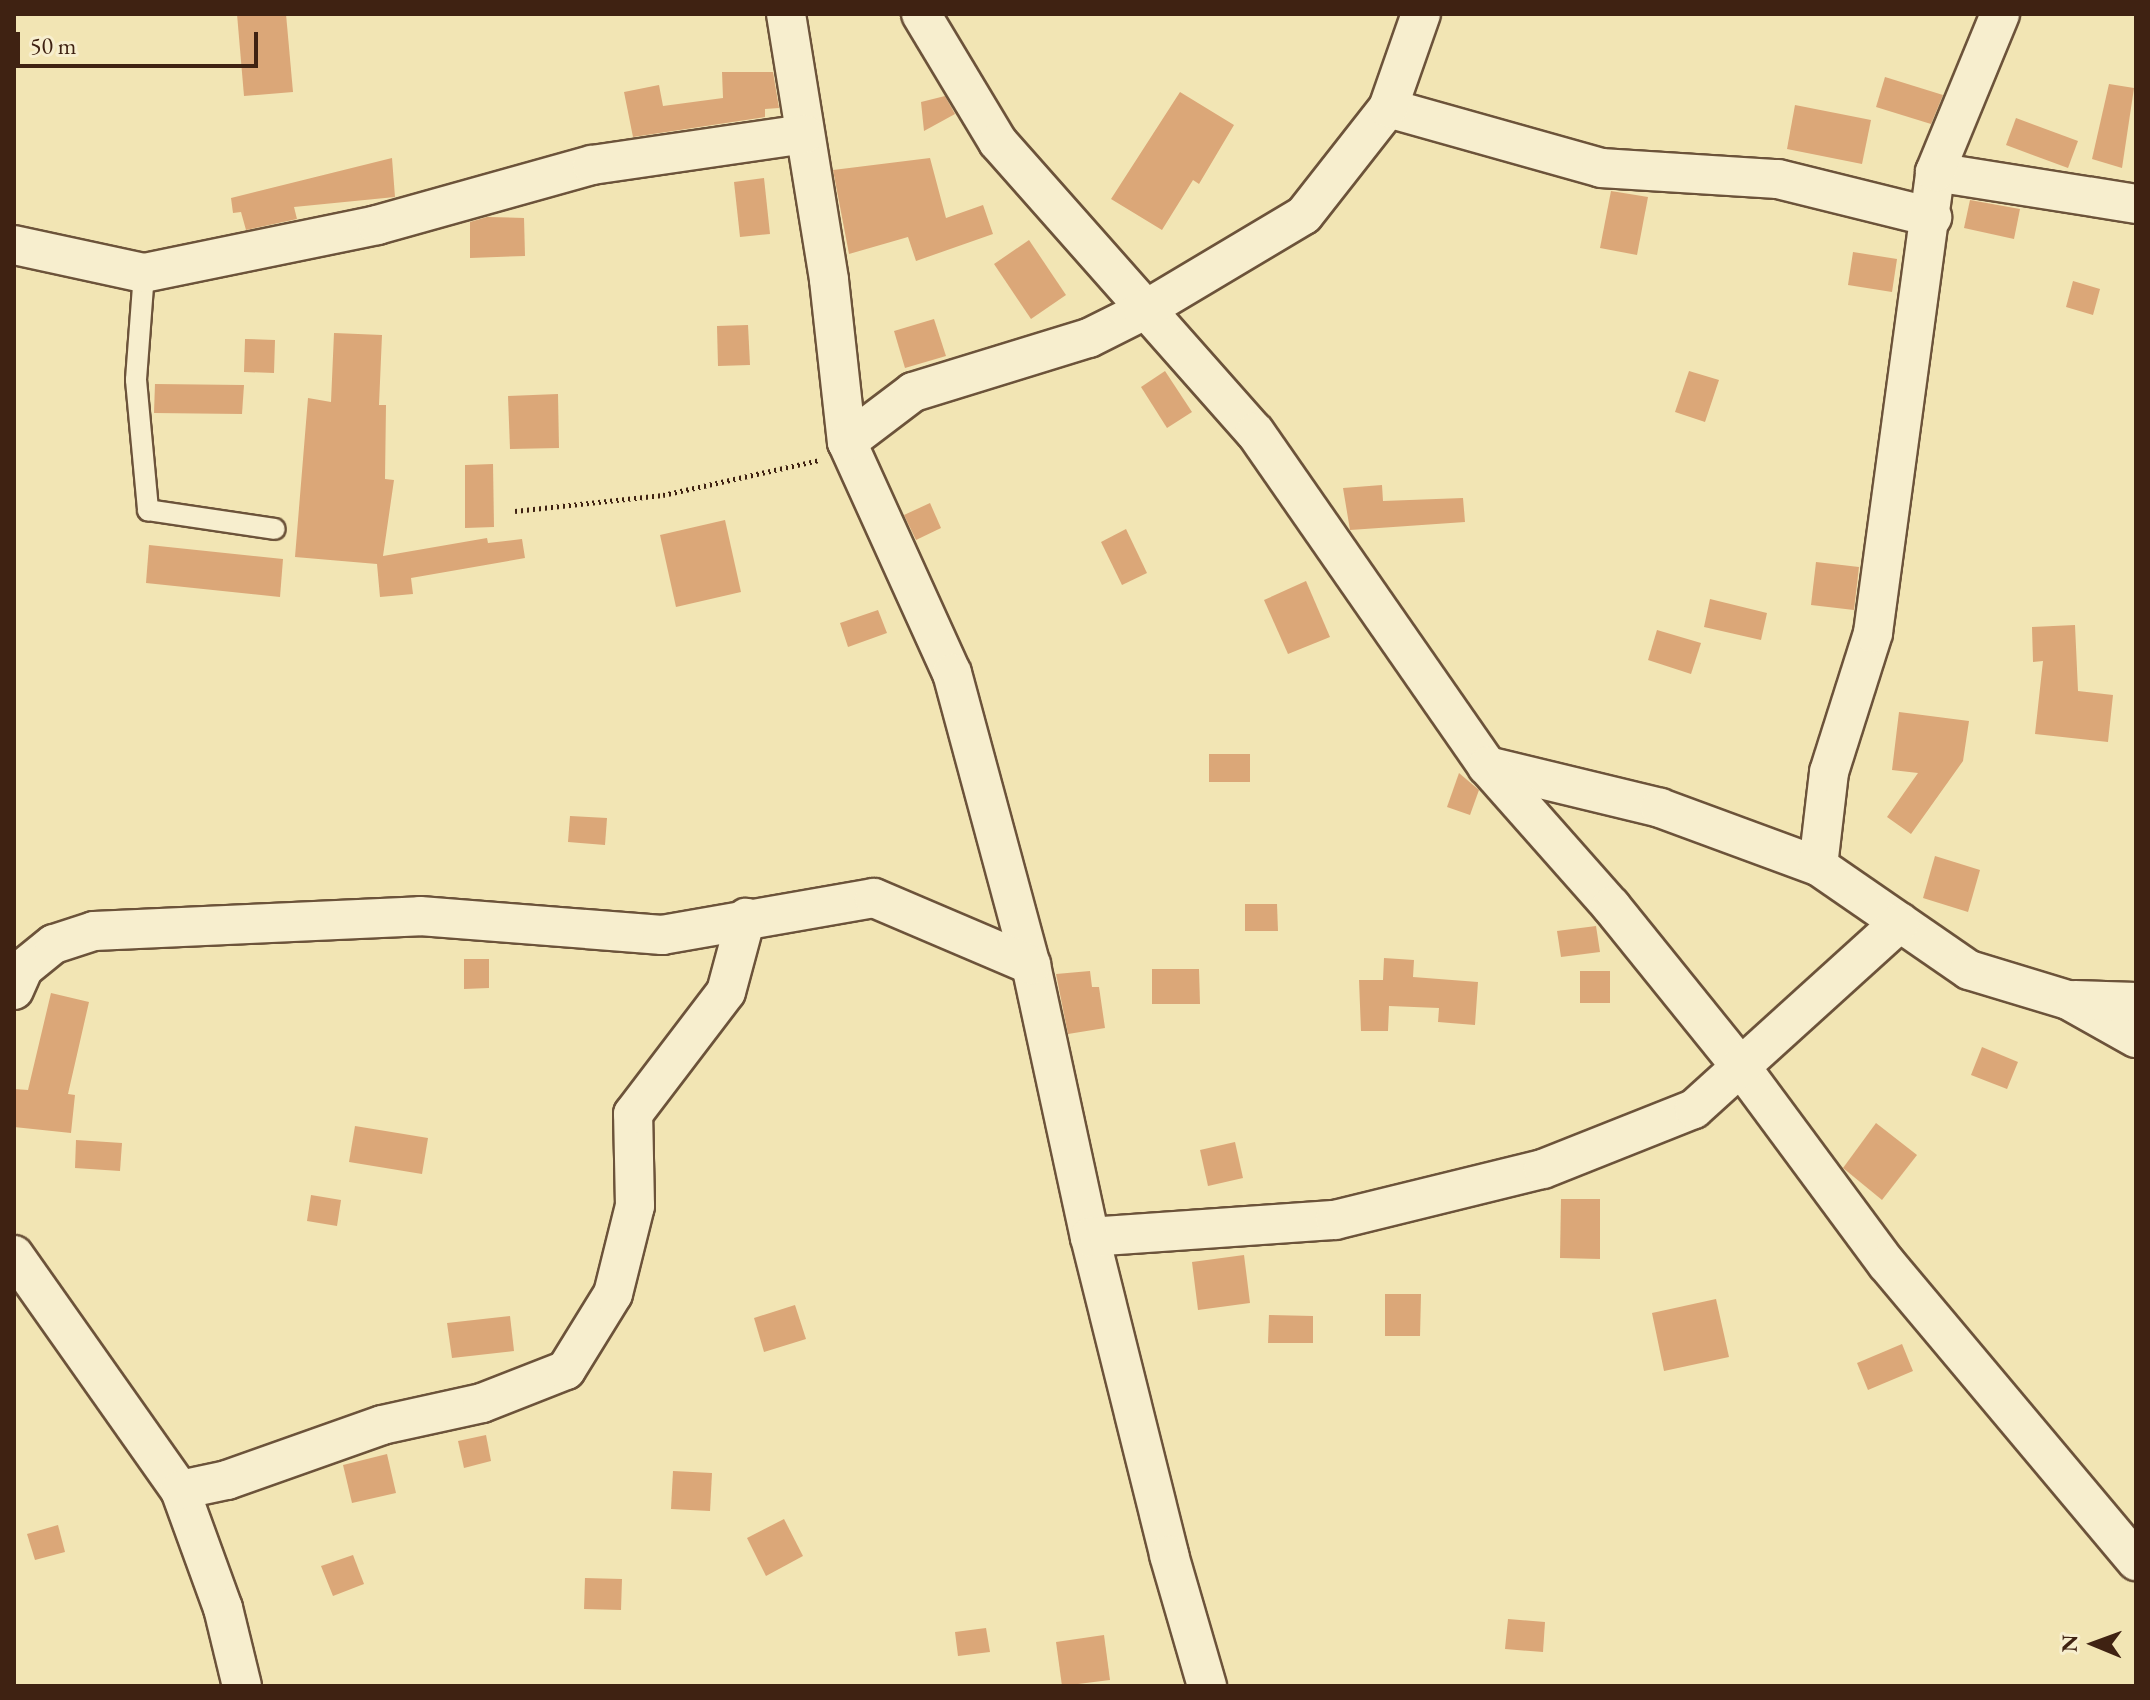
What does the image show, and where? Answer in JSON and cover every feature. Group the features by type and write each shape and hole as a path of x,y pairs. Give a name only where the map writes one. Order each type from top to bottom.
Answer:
{"street":[{"path":"786,14 827,266 849,447 952,673 1031,965 1090,1237 1169,1555 1207,1686"},
{"path":"921,14 998,142 1143,311 1255,432 1487,766 1611,906 1741,1067 1887,1264 2136,1561"},
{"path":"849,447 913,392 1089,338 1143,311 1304,215 1388,108 1421,14"},
{"path":"1818,866 1829,772 1873,633 1932,217 1935,172 2000,14"},
{"path":"1388,108 1601,168 1778,179 1932,217"},
{"path":"14,245 144,273 377,225 592,165 804,134"},
{"path":"1935,172 2136,204"},
{"path":"1487,766 1660,808 1818,866 1969,970 2068,1000 2136,1038"},
{"path":"14,990 24,968 54,944 94,931 420,916 662,935 874,898 1031,965"},
{"path":"180,1490 227,1480 382,1425 482,1403 566,1370 613,1294 635,1206 633,1114 726,992 746,918"},
{"path":"1090,1237 1335,1220 1543,1169 1694,1109 1900,922"},
{"path":"2068,1000 2136,1002"},
{"path":"14,1255 180,1490 223,1608 242,1686"}],"lane":[{"path":"144,273 136,380 148,510 275,529"}],"path":[{"path":"515,511 663,495 849,447"}],"building":[{"path":"237,14 286,14 293,92 244,96"},
{"path":"722,72 773,72 779,108 765,109 765,117 633,137 624,92 659,85 663,106 723,98"},
{"path":"1885,77 1943,95 1931,124 1876,107"},
{"path":"2109,84 2134,88 2122,168 2092,159"},
{"path":"1180,92 1234,125 1199,184 1193,180 1162,230 1111,199"},
{"path":"945,96 955,114 924,131 921,102"},
{"path":"1795,105 1871,120 1862,164 1787,149"},
{"path":"2016,118 2078,141 2068,168 2006,145"},
{"path":"392,158 395,197 294,207 297,219 246,230 241,212 233,213 231,198"},
{"path":"930,158 946,218 983,205 993,234 916,261 908,237 849,254 833,170"},
{"path":"764,178 770,234 740,237 734,182"},
{"path":"1611,191 1648,197 1637,255 1600,248"},
{"path":"1970,200 2020,209 2014,239 1964,228"},
{"path":"487,217 524,218 525,256 470,258 470,222"},
{"path":"1029,240 1066,295 1031,319 994,264"},
{"path":"1853,252 1897,259 1892,292 1848,285"},
{"path":"2073,281 2100,289 2093,315 2066,307"},
{"path":"934,319 946,356 905,368 894,331"},
{"path":"748,325 750,365 718,366 717,326"},
{"path":"334,333 382,335 379,405 386,405 385,479 394,480 383,556 487,538 488,543 522,539 525,558 411,578 413,594 380,597 377,564 295,557 308,398 331,402"},
{"path":"245,339 275,340 274,373 244,372"},
{"path":"1165,371 1192,412 1167,428 1141,387"},
{"path":"1689,371 1719,380 1705,422 1675,412"},
{"path":"155,384 244,385 242,414 154,413"},
{"path":"558,394 559,448 510,449 508,396"},
{"path":"493,464 494,527 465,528 465,465"},
{"path":"1382,485 1383,501 1463,498 1465,522 1350,530 1343,488"},
{"path":"930,503 941,528 916,540 904,515"},
{"path":"725,520 741,592 676,607 660,535"},
{"path":"1126,529 1147,573 1122,585 1101,542"},
{"path":"149,545 283,559 280,597 146,583"},
{"path":"1816,562 1859,567 1854,610 1811,605"},
{"path":"1306,581 1330,637 1288,654 1264,600"},
{"path":"1710,599 1767,613 1761,640 1704,627"},
{"path":"878,610 887,633 848,647 840,623"},
{"path":"2075,625 2078,691 2113,695 2108,742 2035,734 2043,661 2033,662 2032,627"},
{"path":"1657,630 1701,643 1691,674 1648,660"},
{"path":"1899,712 1969,721 1963,761 1911,834 1887,817 1918,773 1892,770"},
{"path":"1209,754 1250,754 1250,782 1209,782"},
{"path":"1459,773 1479,790 1470,815 1447,807"},
{"path":"570,816 607,818 605,845 568,842"},
{"path":"1935,856 1980,870 1968,912 1923,898"},
{"path":"1245,904 1277,904 1278,931 1245,931"},
{"path":"1596,926 1600,952 1561,957 1557,931"},
{"path":"1384,958 1414,960 1413,977 1478,982 1475,1025 1438,1022 1439,1008 1389,1006 1388,1031 1361,1031 1359,980 1383,980"},
{"path":"464,959 489,959 489,988 464,989"},
{"path":"1152,969 1199,969 1200,1004 1152,1004"},
{"path":"1090,971 1092,987 1099,987 1105,1028 1068,1034 1056,974"},
{"path":"1580,971 1610,971 1610,1003 1580,1003"},
{"path":"51,993 89,1002 68,1094 75,1095 71,1133 14,1127 14,1089 28,1090"},
{"path":"1982,1047 2018,1062 2007,1089 1971,1075"},
{"path":"1876,1123 1917,1155 1882,1200 1843,1168"},
{"path":"355,1126 428,1138 422,1174 349,1162"},
{"path":"76,1140 122,1143 120,1171 75,1168"},
{"path":"1235,1142 1243,1178 1208,1186 1200,1150"},
{"path":"311,1195 341,1200 337,1226 307,1221"},
{"path":"1561,1199 1600,1199 1600,1259 1560,1258"},
{"path":"1244,1255 1250,1303 1198,1310 1192,1262"},
{"path":"1385,1294 1421,1294 1420,1336 1385,1336"},
{"path":"1716,1299 1729,1357 1664,1371 1652,1313"},
{"path":"795,1305 806,1339 764,1352 754,1318"},
{"path":"1269,1315 1313,1316 1313,1343 1268,1343"},
{"path":"510,1316 514,1351 452,1358 447,1323"},
{"path":"1902,1344 1913,1371 1868,1390 1857,1363"},
{"path":"486,1435 491,1461 464,1468 458,1441"},
{"path":"387,1454 396,1493 352,1503 343,1465"},
{"path":"673,1471 712,1473 710,1511 671,1509"},
{"path":"784,1519 803,1556 766,1576 747,1538"},
{"path":"58,1525 65,1552 35,1560 27,1534"},
{"path":"353,1555 364,1584 333,1596 321,1566"},
{"path":"585,1578 622,1579 621,1610 584,1609"},
{"path":"1508,1619 1545,1622 1543,1652 1505,1649"},
{"path":"986,1628 990,1652 958,1656 955,1632"},
{"path":"1104,1635 1110,1680 1062,1686 1056,1642"}]}
